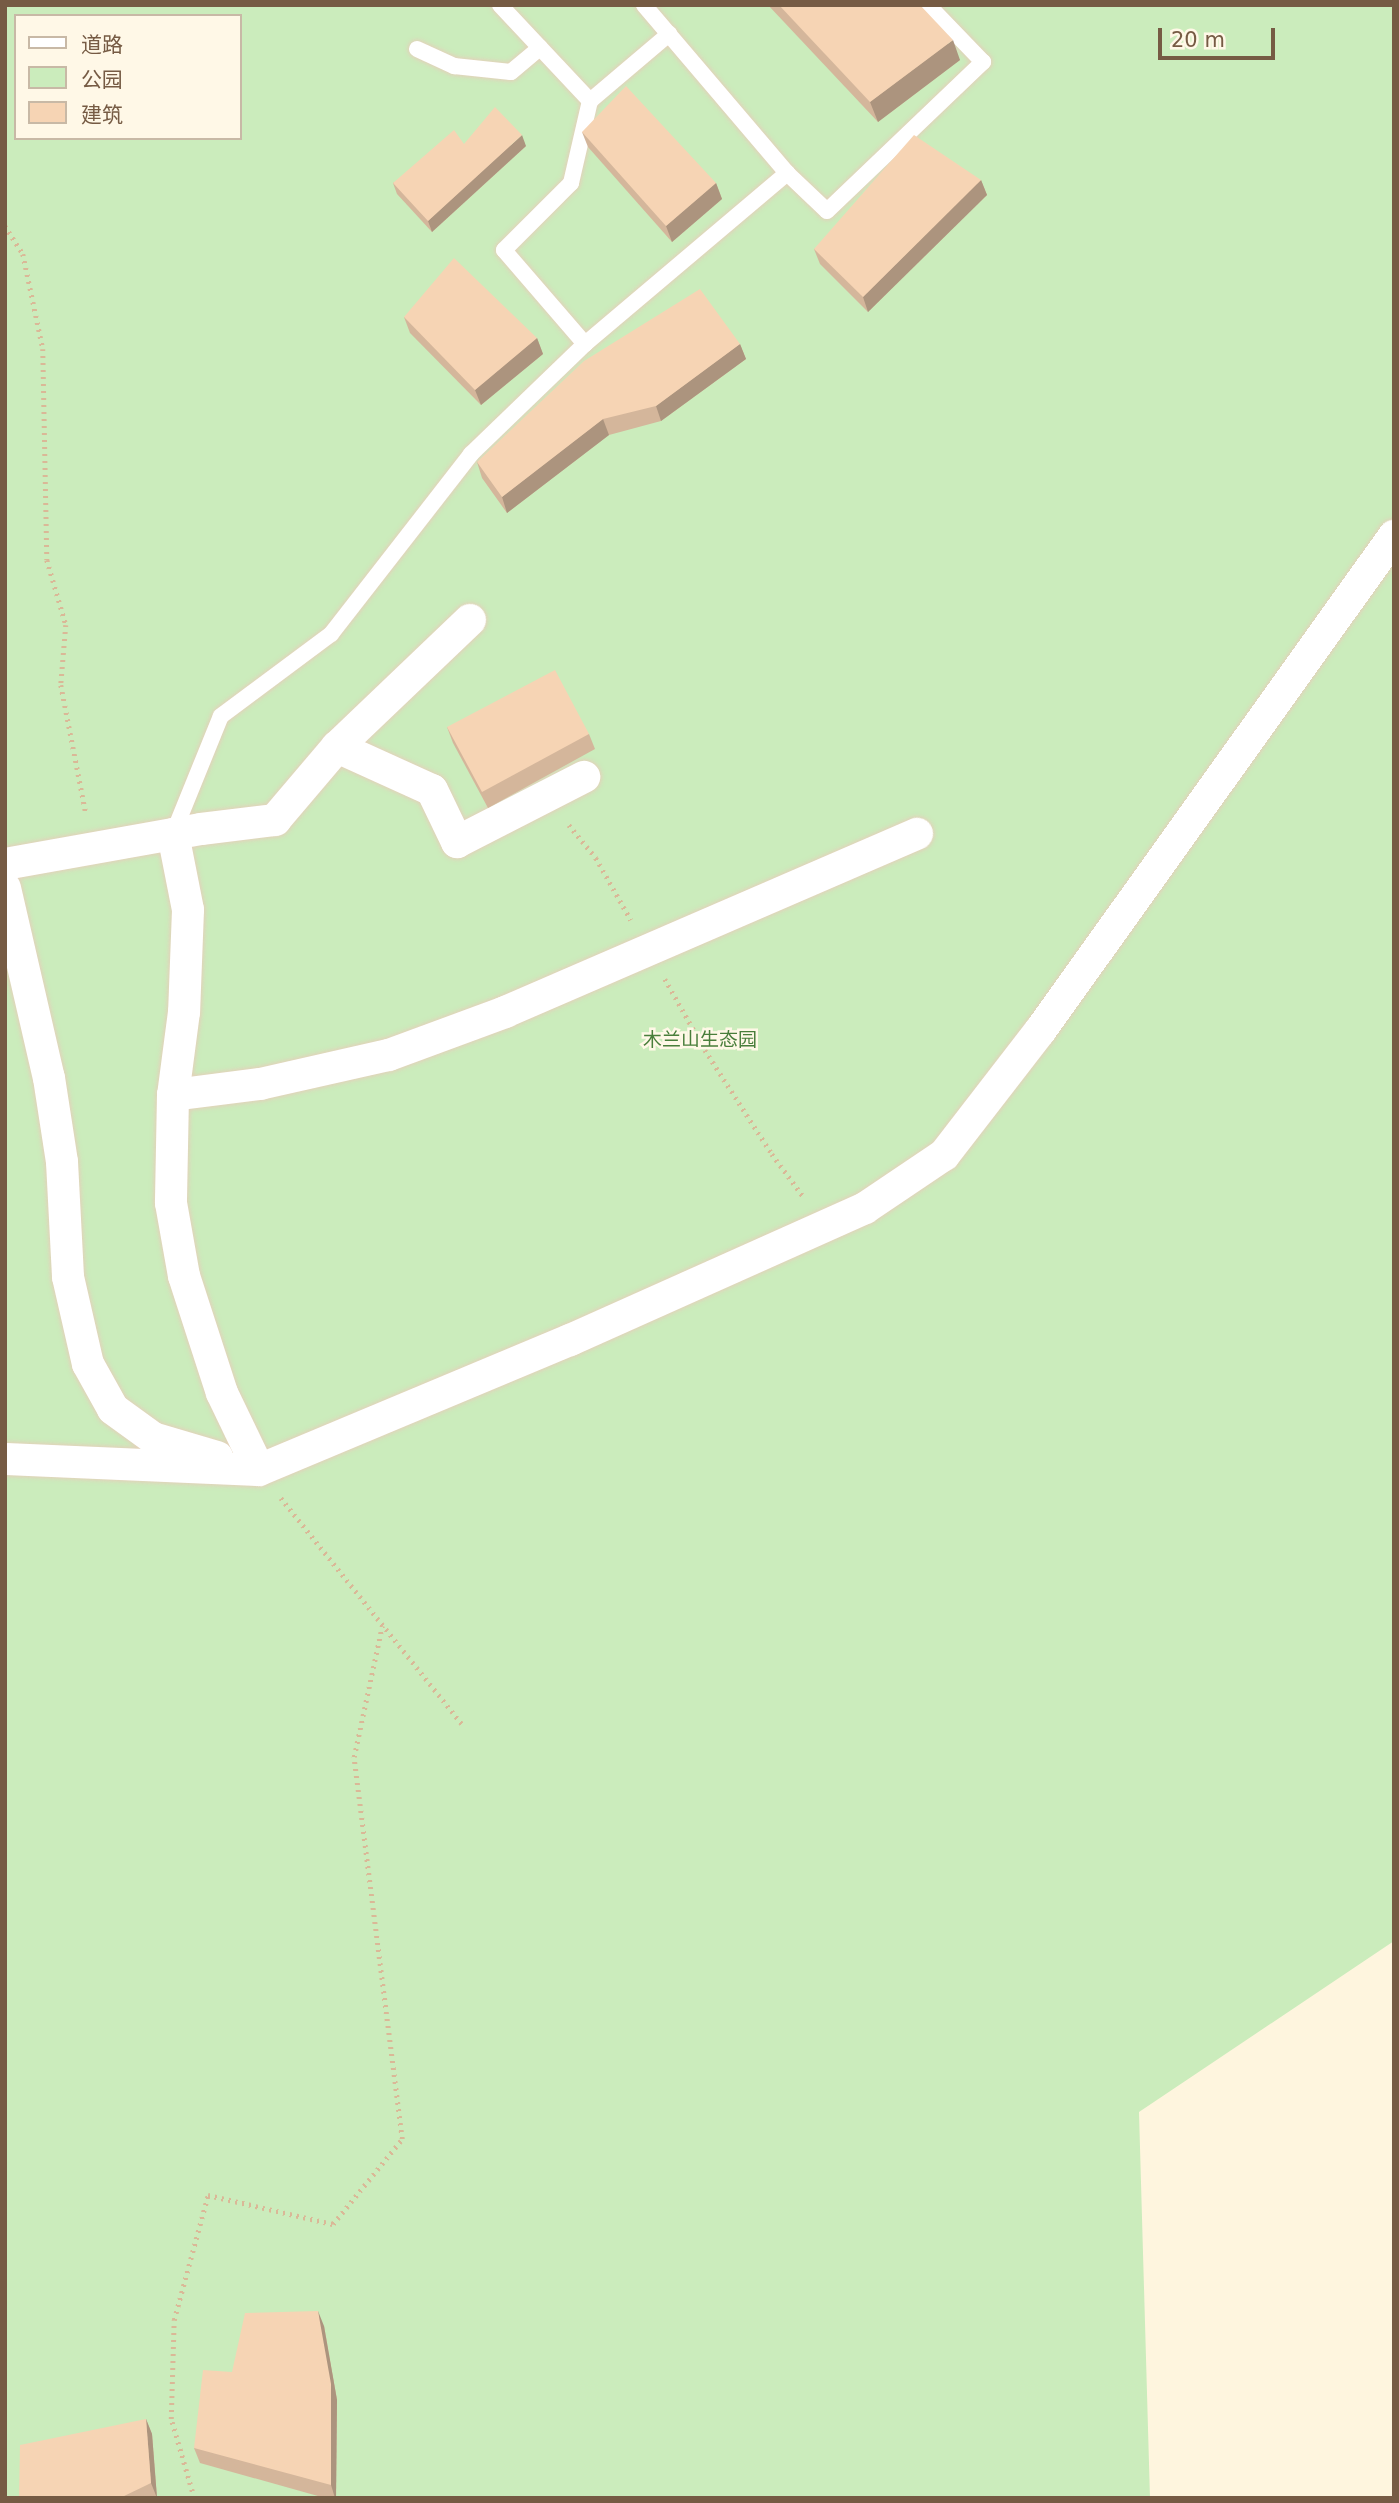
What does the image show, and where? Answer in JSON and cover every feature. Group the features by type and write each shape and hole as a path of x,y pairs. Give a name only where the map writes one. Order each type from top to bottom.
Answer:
{"street":[{"path":"5,1460 259,1470 398,1409 570,1340 864,1208 944,1155 1040,1031 1394,536"},
{"path":"5,864 173,834 275,820 337,747 470,620"},
{"path":"337,747 432,790 457,842 584,777"},
{"path":"173,834 188,911 184,1012 173,1094 171,1203 184,1276 222,1393 259,1470"},
{"path":"173,1094 260,1084 389,1055 505,1012 917,834"},
{"path":"5,888 49,1078 62,1162 68,1277 88,1364 113,1409 153,1438 259,1470"}],"lane":[{"path":"500,5 590,101"},
{"path":"644,5 787,173 827,211 983,62 928,5"},
{"path":"585,344 504,250 570,183 590,101 669,34"},
{"path":"416,48 454,66 511,72 540,48"},
{"path":"173,834 221,716 331,634 471,454 585,344 787,173"}],"path":[{"path":"5,226 23,254 43,349 47,560 66,625 61,685 93,848"},
{"path":"596,858 712,1062 772,1154 826,1225"},
{"path":"259,1470 462,1724"},
{"path":"194,2498 171,2419 174,2320 208,2195 333,2224 402,2139 354,1757 382,1626"}],"green space":[{"name":"木兰山生态园","path":"5,5 1394,5 1394,1941 1139,2112 1150,2498 5,2498"}],"building":[{"path":"779,5 920,5 953,40 870,102"},
{"path":"626,86 716,183 666,226 582,132"},
{"path":"495,107 522,135 428,221 393,183 454,130 464,144"},
{"path":"914,135 981,180 863,297 814,249"},
{"path":"454,258 537,338 475,390 404,317"},
{"path":"700,289 740,344 656,406 603,419 502,497 477,462 584,361"},
{"path":"555,670 589,734 482,792 447,727"},
{"path":"318,2311 331,2384 331,2485 194,2448 203,2370 232,2372 245,2313"},
{"path":"146,2419 151,2483 120,2498 19,2498 20,2445"}]}
